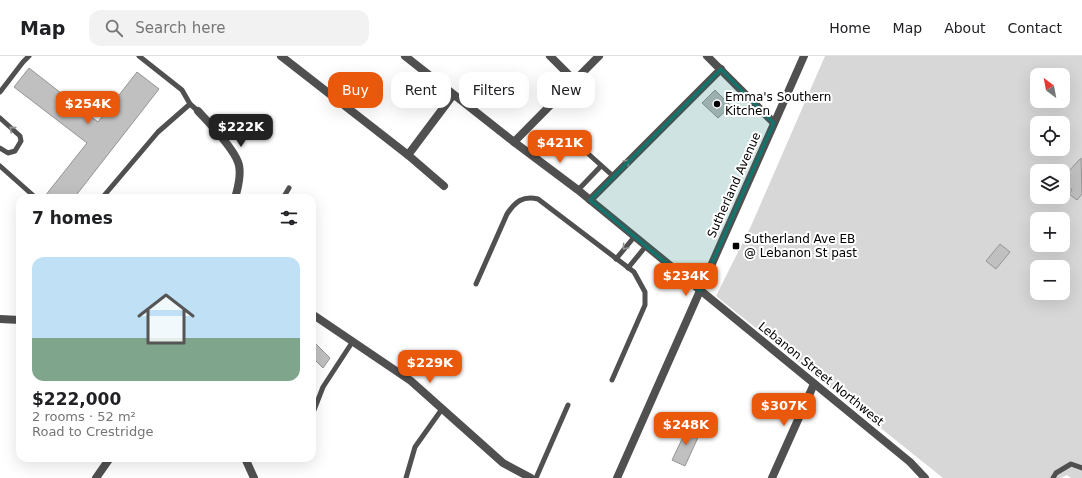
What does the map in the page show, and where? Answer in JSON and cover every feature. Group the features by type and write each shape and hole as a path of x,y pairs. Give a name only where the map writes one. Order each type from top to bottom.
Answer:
{"street":[{"path":"281,56 408,155 444,186"},
{"name":"Lebanon Street Northwest","path":"405,56 453,95 578,190 910,462 922,477"},
{"path":"550,56 567,72"},
{"path":"583,72 599,56"},
{"path":"707,56 774,123"},
{"name":"Sutherland Avenue","path":"617,478 804,56"},
{"path":"590,200 721,69"},
{"path":"408,155 453,95"},
{"path":"514,142 547,108"},
{"path":"198,111 222,138 238,162 238,187 236,194"},
{"path":"316,317 411,381 503,463 531,478"},
{"path":"0,319 16,320"},
{"path":"772,478 814,384"},
{"path":"96,478 107,462"},
{"path":"247,462 254,478"}],"lane":[{"path":"0,92 29,56"},
{"path":"139,56 182,90 190,104 198,111"},
{"path":"105,194 158,132 190,104"},
{"path":"0,118 20,136 21,141 15,151 8,153 0,148"},
{"path":"584,150 613,176"},
{"path":"0,166 32,194"},
{"path":"578,190 601,166"},
{"path":"285,194 289,188"},
{"path":"476,284 507,214 514,204 524,198 538,199 628,268 641,282 645,292 645,305 612,380"},
{"path":"616,259 634,236"},
{"path":"628,268 646,246"},
{"path":"316,404 322,387 353,341"},
{"path":"536,478 568,405"},
{"path":"406,478 415,447 442,409"},
{"path":"1052,478 1056,473 1071,464 1082,468"}],"highlighted area":[{"path":"721,69 774,123 700,291 590,200"}],"shaded area":[{"path":"825,56 1082,56 1082,478 1071,478 1067,475 1061,478 943,478 716,296 751,226"}],"building":[{"path":"29,68 98,122 137,72 159,89 77,194 47,194 87,143 14,87"},
{"name":"Emma's Southern Kitchen","path":"715,90 731,106 718,118 702,103"},
{"path":"1081,158 1082,194 1077,200 1070,195 1072,190 1070,188 1070,170"},
{"path":"1000,244 1010,252 996,269 986,261"},
{"path":"316,344 330,358 323,368 316,361"},
{"path":"688,427 700,433 685,466 672,460 683,437 679,435 681,431 685,432"}],"place":[{"name":"Emma's Southern Kitchen","path":"717,104"},
{"name":"Sutherland Ave EB @ Lebanon St past","path":"736,246"}]}
